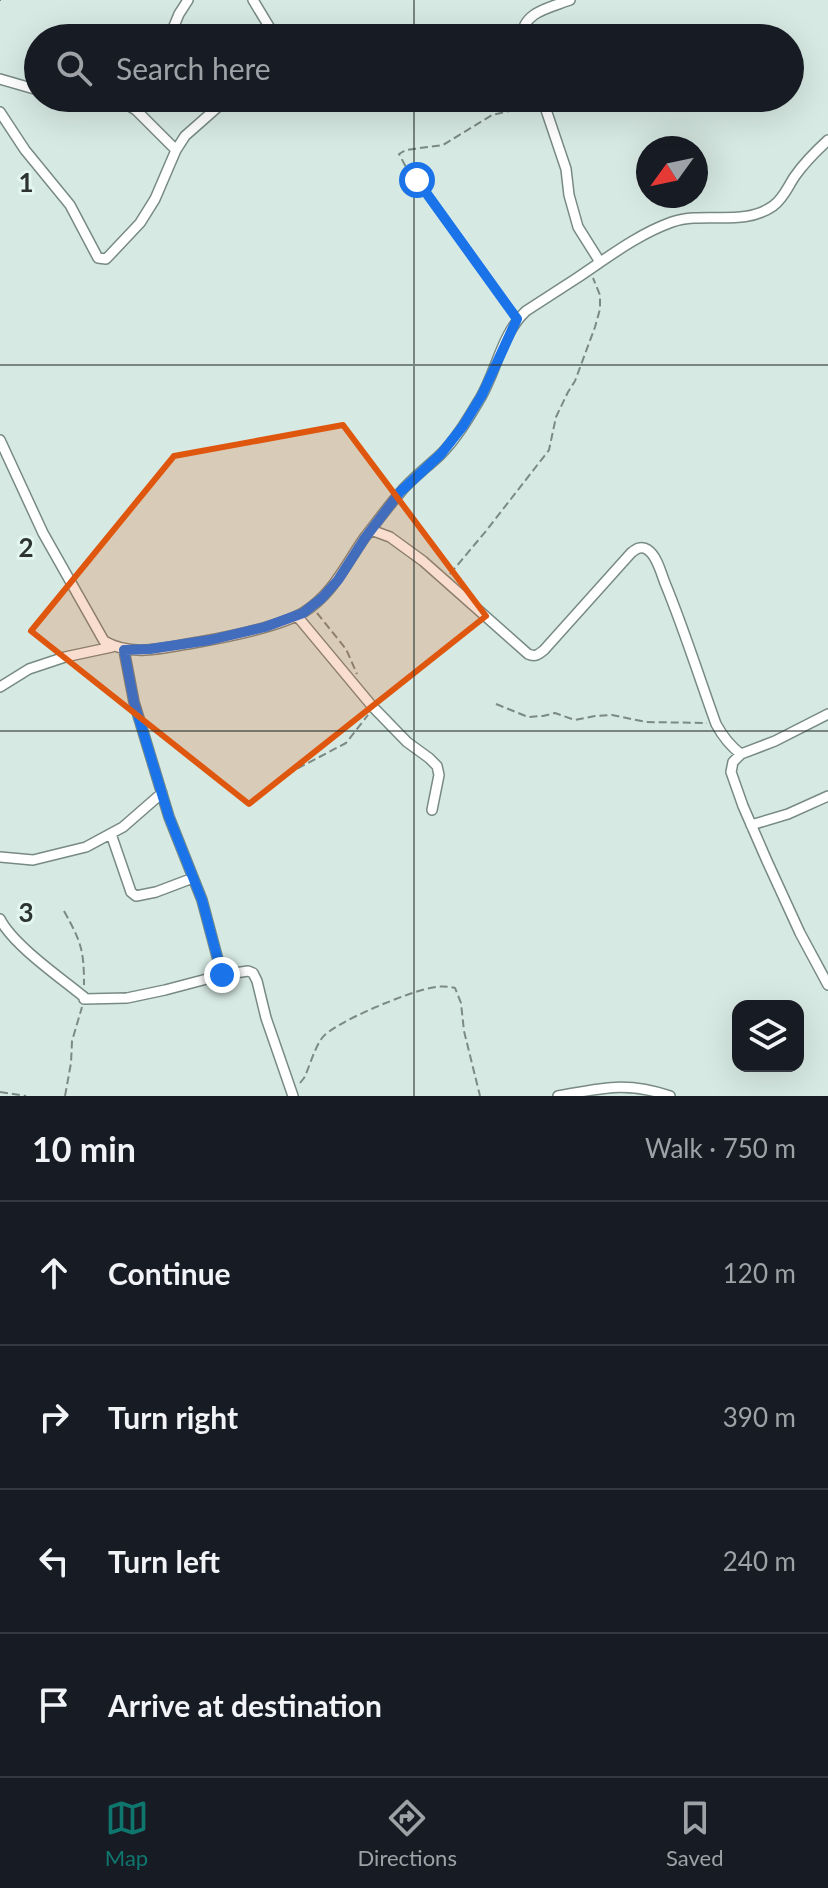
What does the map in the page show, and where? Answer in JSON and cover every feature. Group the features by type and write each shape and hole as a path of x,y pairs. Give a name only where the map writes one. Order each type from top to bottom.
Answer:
{"street":[{"path":"175,24 188,0"},
{"path":"253,0 268,24"},
{"path":"524,24 531,16 570,0"},
{"path":"0,79 24,86"},
{"path":"0,112 25,150 70,205 98,258 106,259 140,223 185,136 212,112"},
{"path":"138,112 176,150"},
{"path":"546,112 566,169 578,227 600,262"},
{"path":"0,687 29,669 65,657 118,648 150,649 210,640 297,616 322,598 338,580 400,492 441,454 463,426 488,383 517,319 649,232 674,221 754,215 773,206 803,166 828,140"},
{"path":"0,440 43,533 98,634 118,648 169,817 202,900 222,975"},
{"path":"385,511 387,535"},
{"path":"371,530 387,535 423,561 533,656 544,650 631,553 643,548 650,551 681,621 716,724 723,738 741,754"},
{"path":"297,616 372,706 407,742 437,766 439,775 432,810"},
{"path":"828,714 741,754 733,762 731,772 751,825 800,933 828,985"},
{"path":"0,857 33,860 86,847 123,827 162,793"},
{"path":"751,825 788,814 828,796"},
{"path":"111,834 131,892 136,896 193,878"},
{"path":"0,919 17,941 84,998 127,998 222,975 253,973 292,1094"},
{"path":"558,1096 617,1086 633,1086 670,1096"}],"path":[{"path":"505,112 492,115 443,145 406,150 399,154 517,319"},
{"path":"444,581 549,450 556,417 575,381 600,309 600,295 589,270"},
{"path":"312,606 346,649 360,679"},
{"path":"496,704 528,717 555,713 575,720 612,715 646,722 716,724"},
{"path":"287,774 346,743 367,718 372,706"},
{"path":"292,1094 304,1078 322,1039 332,1029 402,996 447,986 455,988 461,1003 464,1031 480,1096"},
{"path":"0,1092 26,1096"},
{"path":"60,1096 66,1093"}],"highlighted area":[{"path":"343,425 486,616 249,804 31,631 174,456"}],"route":[{"path":"222,975 202,900 169,817 134,702 124,650 210,640 265,627 303,613 338,580 400,492 441,454 463,426 495,370 517,319 417,180"}]}
